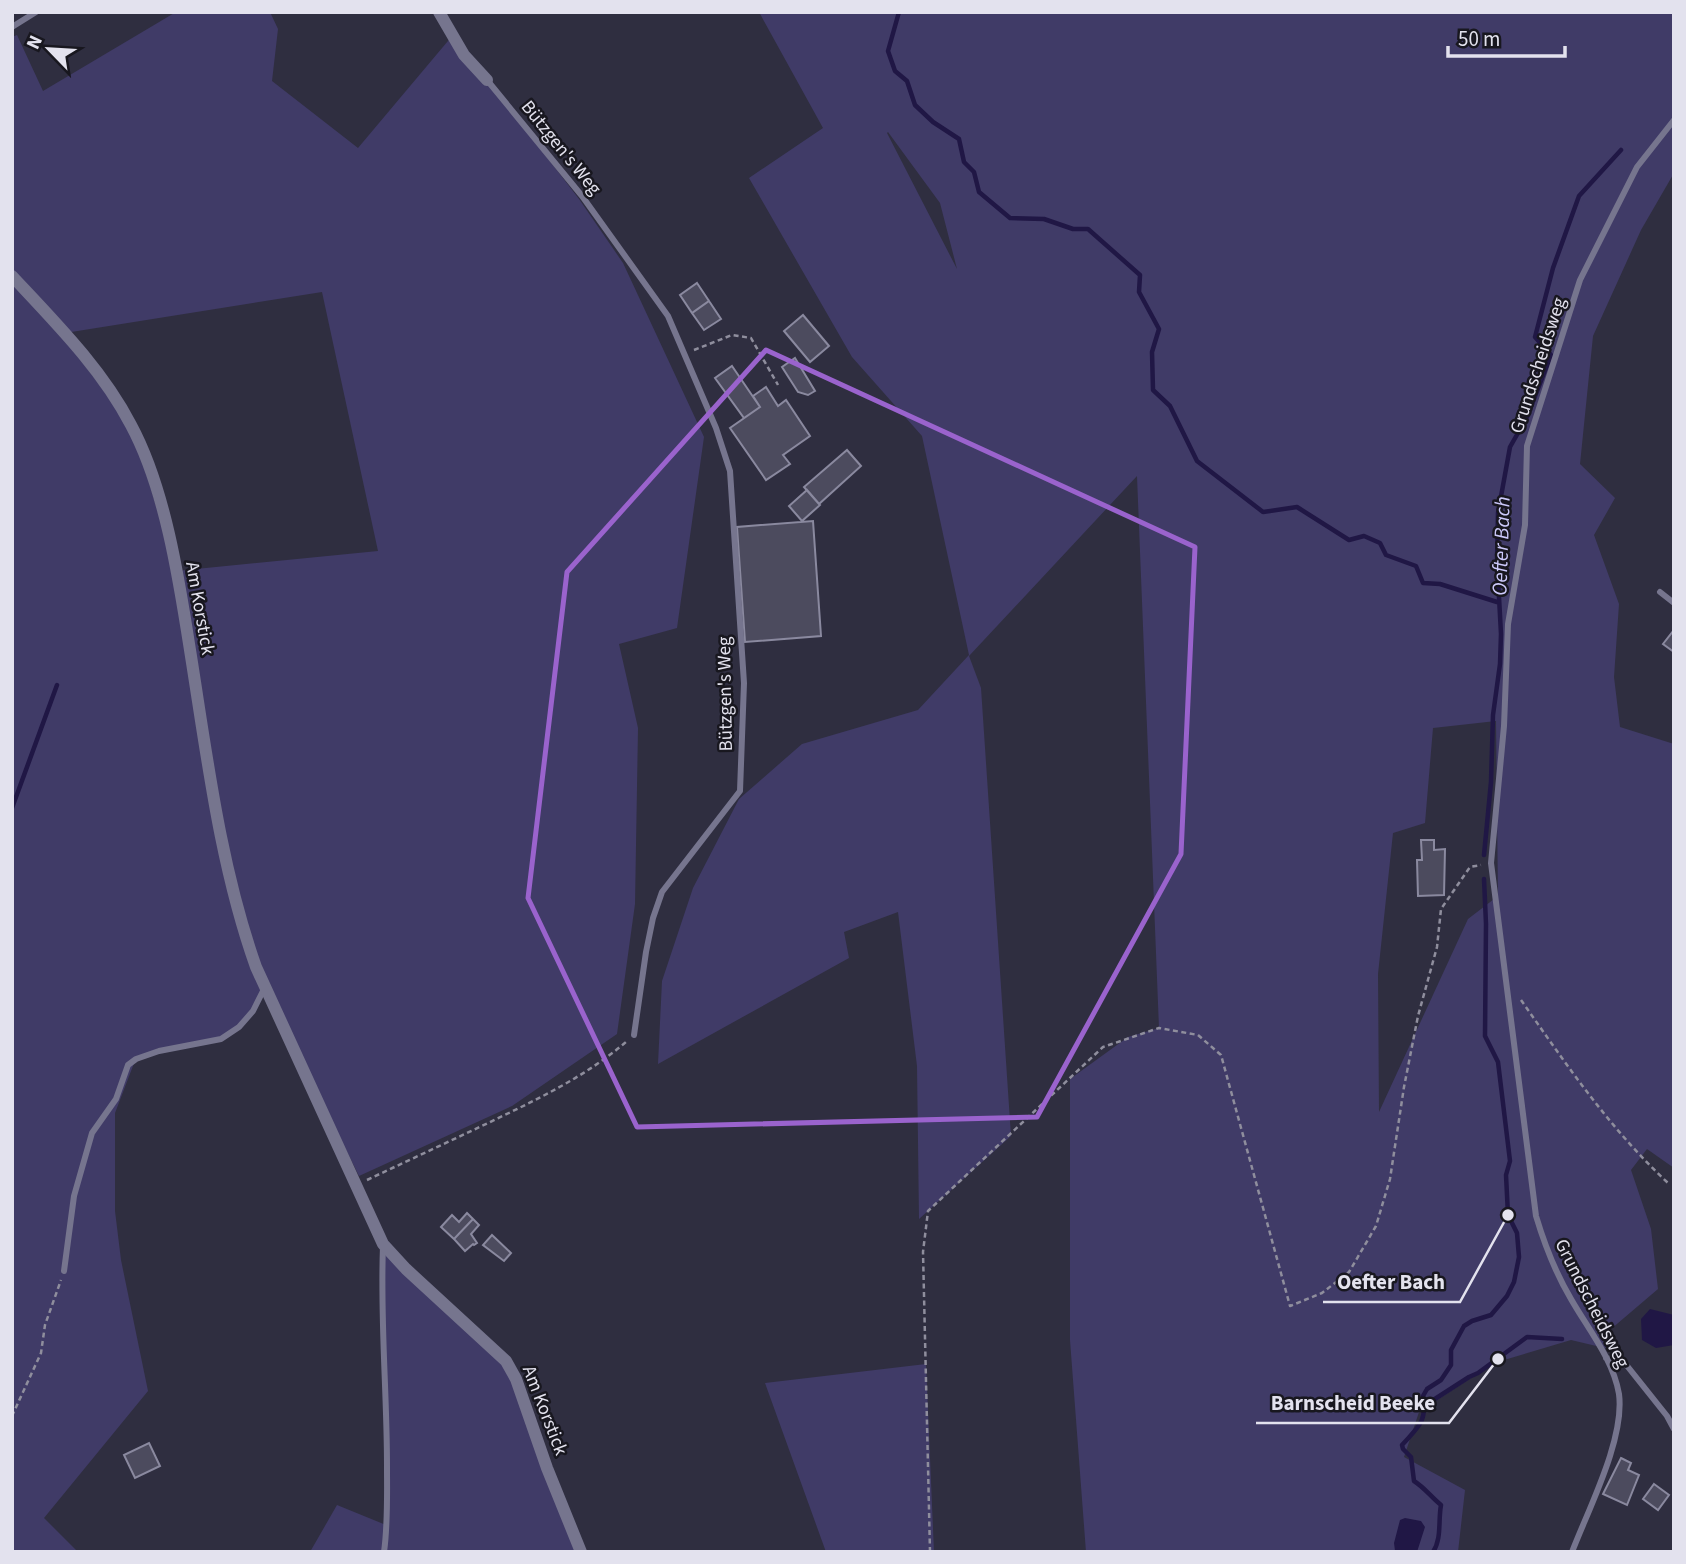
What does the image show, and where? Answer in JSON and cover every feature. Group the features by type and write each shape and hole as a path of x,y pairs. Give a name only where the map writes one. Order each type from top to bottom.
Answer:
{"street":[{"path":"439,12 464,55 487,80"},
{"name":"Am Korstick","path":"12,276 108,385 132,426 150,469 182,598 225,855 239,920 265,987 383,1244 406,1269 506,1361 516,1380 547,1468 581,1552"}],"lane":[{"path":"12,27 36,12"},
{"name":"Bützgen's Weg","path":"487,80 583,196 668,316 716,428 730,471 744,683 740,791 662,892 648,940 634,1035"},
{"name":"Grundscheidsweg","path":"1572,1552 1607,1464 1616,1430 1619,1396 1606,1358 1550,1261 1536,1216 1491,863 1504,726 1508,624 1525,525 1527,446 1580,280 1637,167 1674,120"},
{"path":"1660,592 1674,603"},
{"path":"64,1270 74,1196 92,1133 116,1099 128,1065 136,1059 159,1051 221,1039 239,1027 253,1011 265,987"},
{"name":"Am Korstick","path":"383,1244 381,1295 387,1439 387,1525 384,1552"},
{"path":"1606,1358 1624,1362 1667,1416 1674,1429"}],"path":[{"path":"684,353 732,335 751,338 778,385"},
{"path":"930,1552 923,1252 928,1211 1103,1047 1159,1028 1198,1035 1221,1055 1290,1306 1322,1293 1349,1272 1376,1226 1390,1179 1404,1087 1418,1016 1437,947 1441,909 1471,867 1491,863"},
{"path":"1521,1001 1591,1100 1651,1167 1668,1182"},
{"path":"357,1185 514,1111 578,1077 604,1062 634,1035"},
{"path":"12,1416 41,1353 45,1325 64,1270"}],"highlighted area":[{"path":"766,350 1195,547 1181,854 1037,1117 637,1127 528,898 567,572"}],"shaded area":[{"path":"176,12 270,12 278,29 272,81 358,148 453,35 579,199 623,263 704,437 677,628 619,644 638,728 635,904 617,1034 512,1106 359,1176 265,987 246,1018 227,1034 189,1047 136,1058 115,1113 115,1211 121,1260 148,1391 44,1518 78,1552 12,1552 12,278 40,307 132,427 176,571 378,551 322,292 65,333 12,274 12,37 17,35 43,91"},
{"path":"759,12 1674,12 1674,173 1641,230 1593,336 1580,464 1615,498 1594,535 1619,604 1614,677 1620,727 1674,744 1674,1168 1647,1149 1631,1170 1651,1229 1658,1289 1604,1335 1609,1349 1571,1340 1494,1363 1419,1412 1404,1457 1465,1490 1458,1552 1086,1552 1070,1340 1070,1079 1128,1037 1159,1028 1137,476 969,656 981,688 1011,1136 919,1219 917,1066 898,912 844,932 849,958 658,1064 662,981 693,888 739,799 802,744 918,710 969,655 922,436 852,357 749,178 823,128","holes":["887,133 940,203 957,269","1496,721 1498,896 1468,919 1379,1112 1378,974 1393,833 1425,823 1433,728"]},
{"path":"384,1244 505,1361 582,1552 310,1552 337,1505 386,1525"},
{"path":"1650,1309 1674,1315 1674,1345 1656,1348 1642,1340 1641,1319"},
{"path":"926,1364 934,1552 826,1552 765,1383"},
{"path":"1405,1518 1421,1521 1425,1527 1417,1552 1395,1551 1394,1543 1400,1520"}],"building":[{"path":"697,283 709,301 692,313 680,295"},
{"path":"709,301 721,319 704,330 692,313"},
{"path":"803,315 829,346 810,362 784,331"},
{"path":"795,358 815,391 808,395 798,392 782,367"},
{"path":"732,366 760,407 744,418 715,378"},
{"path":"766,387 778,406 786,400 810,436 783,455 790,464 766,480 730,428 760,407 753,396"},
{"path":"847,450 861,466 819,504 804,487"},
{"path":"807,490 820,505 802,521 789,506"},
{"path":"813,521 821,636 745,642 737,527"},
{"path":"1674,630 1674,652 1663,644"},
{"path":"1421,840 1434,840 1434,850 1445,849 1444,895 1418,896 1417,860 1422,860"},
{"path":"467,1213 473,1219 454,1239 441,1227 452,1215 459,1222"},
{"path":"473,1219 479,1225 471,1234 477,1243 465,1251 454,1239"},
{"path":"492,1235 511,1253 504,1261 483,1245"},
{"path":"149,1443 160,1466 135,1478 124,1455"},
{"path":"1621,1458 1631,1463 1628,1470 1639,1475 1627,1505 1603,1494"},
{"path":"1654,1484 1669,1495 1658,1510 1643,1499"}],"waterway":[{"path":"899,12 888,51 895,71 907,81 915,105 933,122 959,139 964,162 974,172 979,192 1010,218 1044,219 1073,229 1088,229 1140,275 1139,292 1159,329 1152,352 1153,390 1170,406 1197,461 1263,512 1297,507 1349,540 1364,536 1380,543 1386,555 1416,566 1423,583 1440,584 1497,602"},
{"name":"Oefter Bach","path":"1484,855 1491,782 1493,715 1500,664 1498,513 1510,447 1527,417 1551,355 1535,337 1553,268 1579,196 1621,150"},
{"path":"12,808 57,685"},
{"name":"Oefter Bach","path":"1433,1552 1439,1535 1441,1505 1414,1481 1411,1457 1402,1445 1423,1418 1423,1396 1427,1389 1441,1380 1451,1365 1451,1350 1464,1326 1491,1315 1507,1296 1514,1282 1519,1257 1517,1233 1508,1215 1506,1175 1510,1161 1498,1062 1485,1036 1484,879"},
{"path":"1424,1406 1478,1373 1527,1337 1562,1339"}],"place":[{"name":"Oefter Bach","path":"1508,1215"},
{"name":"Barnscheid Beeke","path":"1498,1359"}]}
